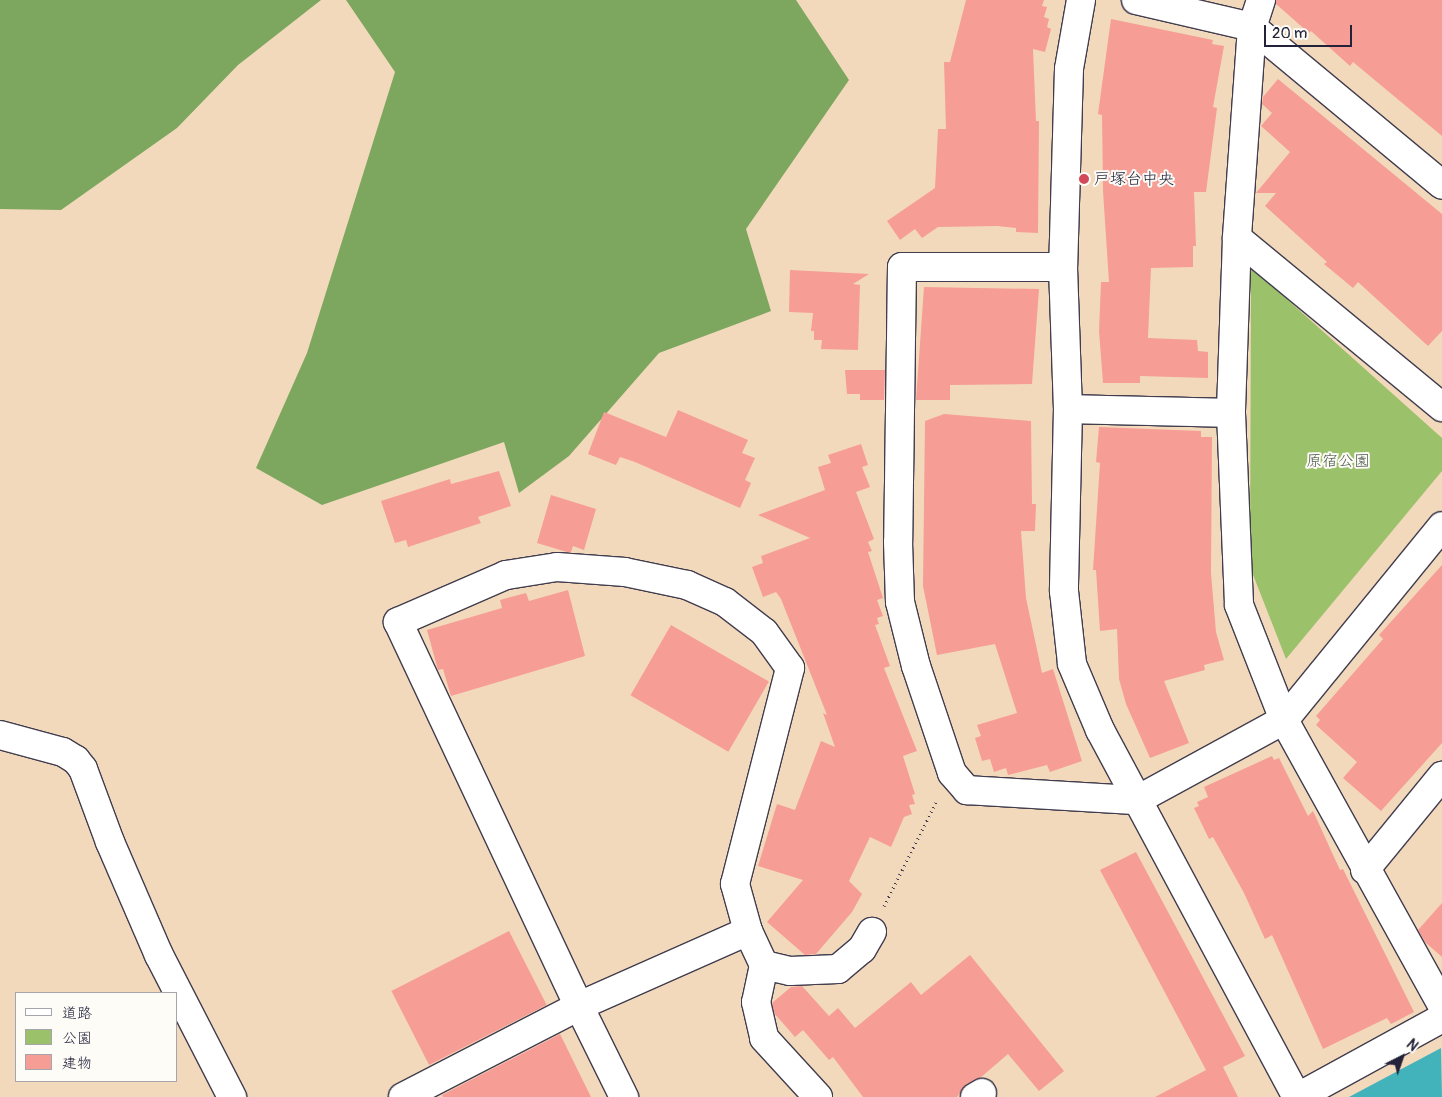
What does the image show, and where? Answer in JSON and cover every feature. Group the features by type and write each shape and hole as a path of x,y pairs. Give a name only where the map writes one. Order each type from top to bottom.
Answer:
{"street":[{"path":"1081,0 1070,69 1063,266 1068,409 1064,591 1072,664 1100,730 1297,1097 1442,1018"},
{"path":"1136,0 1252,27 1442,185"},
{"path":"1261,0 1252,27 1237,238 1231,414 1239,605 1284,720 1365,870 1442,1005"},
{"path":"1237,238 1442,407"},
{"path":"1063,266 902,267 898,542 900,602 916,666 955,780 967,790 1137,800 1284,720 1442,526"},
{"path":"1068,409 1231,414"},
{"path":"624,1097 579,1006 398,622 506,576 557,567 624,572 687,585 725,602 764,632 790,668 735,884 748,931 764,965 756,1002 764,1038 818,1097"},
{"path":"0,735 63,752 76,760 83,769 110,842 159,955 232,1097"},
{"path":"1365,870 1442,776"},
{"path":"403,1097 579,1006 748,931"},
{"path":"764,965 790,971 838,969 862,949 872,932"}],"path":[{"path":"872,932 939,797 955,780"}],"green space":[{"path":"0,0 321,0 238,65 177,128 61,210 0,209"},
{"path":"346,0 796,0 849,80 746,229 771,311 659,353 569,456 519,493 504,442 322,505 256,468 307,353 395,72"},
{"name":"原宿公園","path":"1251,267 1442,438 1442,471 1286,659 1250,567"}],"water":[{"path":"1441,1048 1442,1097 1349,1097"}],"building":[{"path":"966,0 1044,0 1042,6 1047,7 1044,17 1049,19 1047,27 1051,29 1045,52 1033,49 1036,121 1039,121 1038,233 1016,232 1016,228 997,226 938,227 922,238 915,229 900,240 887,221 935,188 938,129 946,129 944,62 950,62"},
{"path":"1276,0 1442,0 1442,136 1353,62 1350,66 1311,31 1309,33 1276,4"},
{"path":"1111,19 1213,40 1212,44 1224,46 1213,107 1217,108 1206,192 1194,192 1196,246 1193,246 1193,267 1151,268 1148,338 1197,340 1198,351 1208,352 1208,378 1140,376 1140,383 1103,383 1099,331 1101,282 1109,282 1103,191 1102,115 1098,114"},
{"path":"1278,79 1442,214 1442,331 1428,346 1358,282 1353,288 1324,264 1327,262 1265,206 1276,193 1256,193 1290,152 1261,126 1272,113 1262,104 1263,97"},
{"path":"790,270 869,274 853,284 860,285 858,350 821,349 822,340 814,340 814,331 811,331 813,313 789,312"},
{"path":"924,287 1039,289 1032,384 950,385 950,400 916,400"},
{"path":"845,370 885,370 884,400 860,400 860,394 847,394"},
{"path":"678,410 748,440 742,453 755,458 745,480 751,483 740,508 635,462 620,457 616,465 588,454 604,412 666,437"},
{"path":"944,414 1031,421 1032,504 1036,504 1035,531 1021,531 1026,598 1042,673 1053,669 1082,761 1050,772 1047,765 1008,775 1006,768 994,772 990,759 982,761 975,738 981,736 977,725 1017,713 995,644 937,655 923,586 925,421"},
{"path":"1099,427 1201,431 1201,437 1212,437 1211,573 1216,632 1224,660 1204,665 1205,670 1164,681 1189,743 1150,758 1126,704 1119,679 1117,629 1100,631 1096,570 1093,570 1100,463 1096,462"},
{"path":"861,444 868,465 862,467 870,487 856,492 874,539 868,542 872,551 868,552 883,598 877,600 883,616 877,618 879,624 875,625 890,666 884,668 917,751 903,756 915,794 912,795 915,804 909,805 912,814 904,817 891,847 870,837 849,881 862,894 852,912 816,954 805,955 767,922 803,880 758,866 777,804 795,810 821,741 835,747 823,713 827,715 781,599 776,592 763,597 752,567 763,563 761,556 810,538 758,515 825,490 818,467 831,463 828,455"},
{"path":"499,471 511,506 478,517 481,523 408,547 406,540 395,543 381,501 450,479 451,484"},
{"path":"551,495 596,509 584,550 573,546 571,552 567,552 537,543"},
{"path":"1442,565 1442,743 1381,811 1343,778 1357,762 1316,725 1320,720 1316,716 1383,639 1379,635"},
{"path":"568,590 585,656 451,696 443,669 438,670 427,630 502,608 500,600 526,593 529,601"},
{"path":"671,625 769,682 728,752 630,695"},
{"path":"1272,756 1274,760 1279,758 1308,816 1313,811 1340,870 1343,869 1414,1012 1391,1024 1387,1018 1323,1049 1272,935 1265,939 1244,893 1213,837 1209,839 1194,808 1199,806 1197,802 1208,797 1204,787"},
{"path":"1136,852 1245,1056 1223,1067 1238,1097 1155,1097 1206,1070 1100,870"},
{"path":"1442,903 1442,957 1425,942 1418,930"},
{"path":"509,931 547,1005 429,1065 391,991"},
{"path":"970,955 1064,1071 1039,1091 1008,1054 980,1078 967,1084 957,1097 863,1097 833,1057 829,1060 803,1030 795,1037 774,1013 772,1003 791,987 802,986 829,1016 838,1008 855,1028 911,982 921,995"},
{"path":"560,1034 591,1097 443,1097 442,1095"}],"place":[{"name":"戸塚台中央","path":"1084,179"}]}
